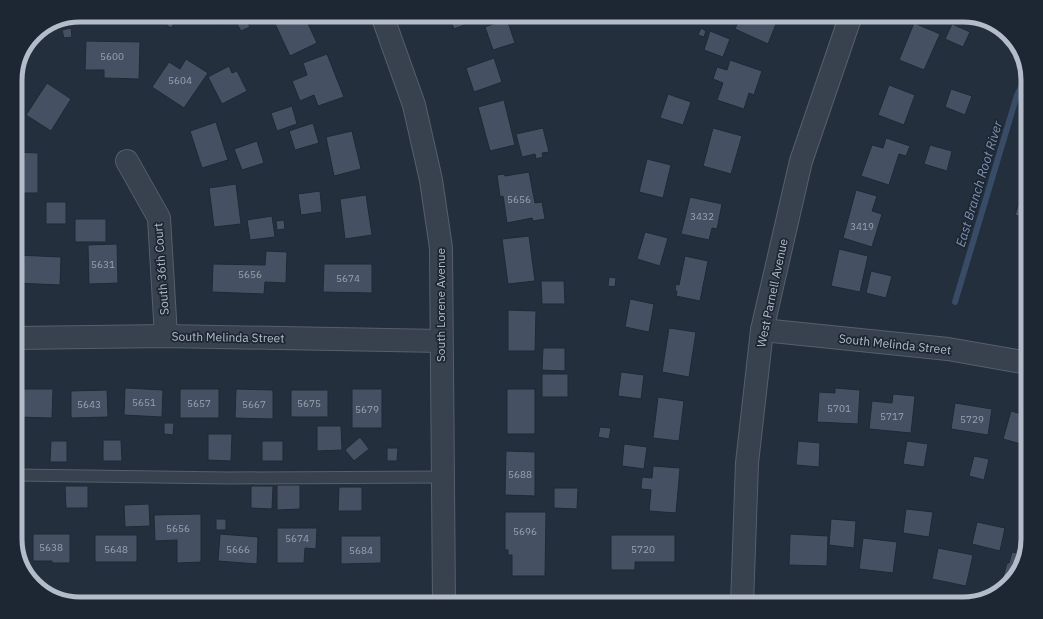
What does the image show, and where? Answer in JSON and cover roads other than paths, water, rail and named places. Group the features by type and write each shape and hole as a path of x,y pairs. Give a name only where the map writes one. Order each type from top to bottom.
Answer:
{"street":[{"name":"South Lorene Avenue","path":"384,22 414,105 431,180 441,248 444,597"},
{"name":"West Parnell Avenue","path":"742,597 747,463 762,330 801,161 850,22"},
{"name":"South 36th Court","path":"127,161 159,218 166,336"},
{"name":"South Melinda Street","path":"762,330 948,349 1021,362"},
{"name":"South Melinda Street","path":"22,338 166,336 441,341"}],"lane":[{"path":"22,475 229,478 442,477"}],"waterway":[{"name":"East Branch Root River","path":"955,302 1017,95 1021,88"}]}
